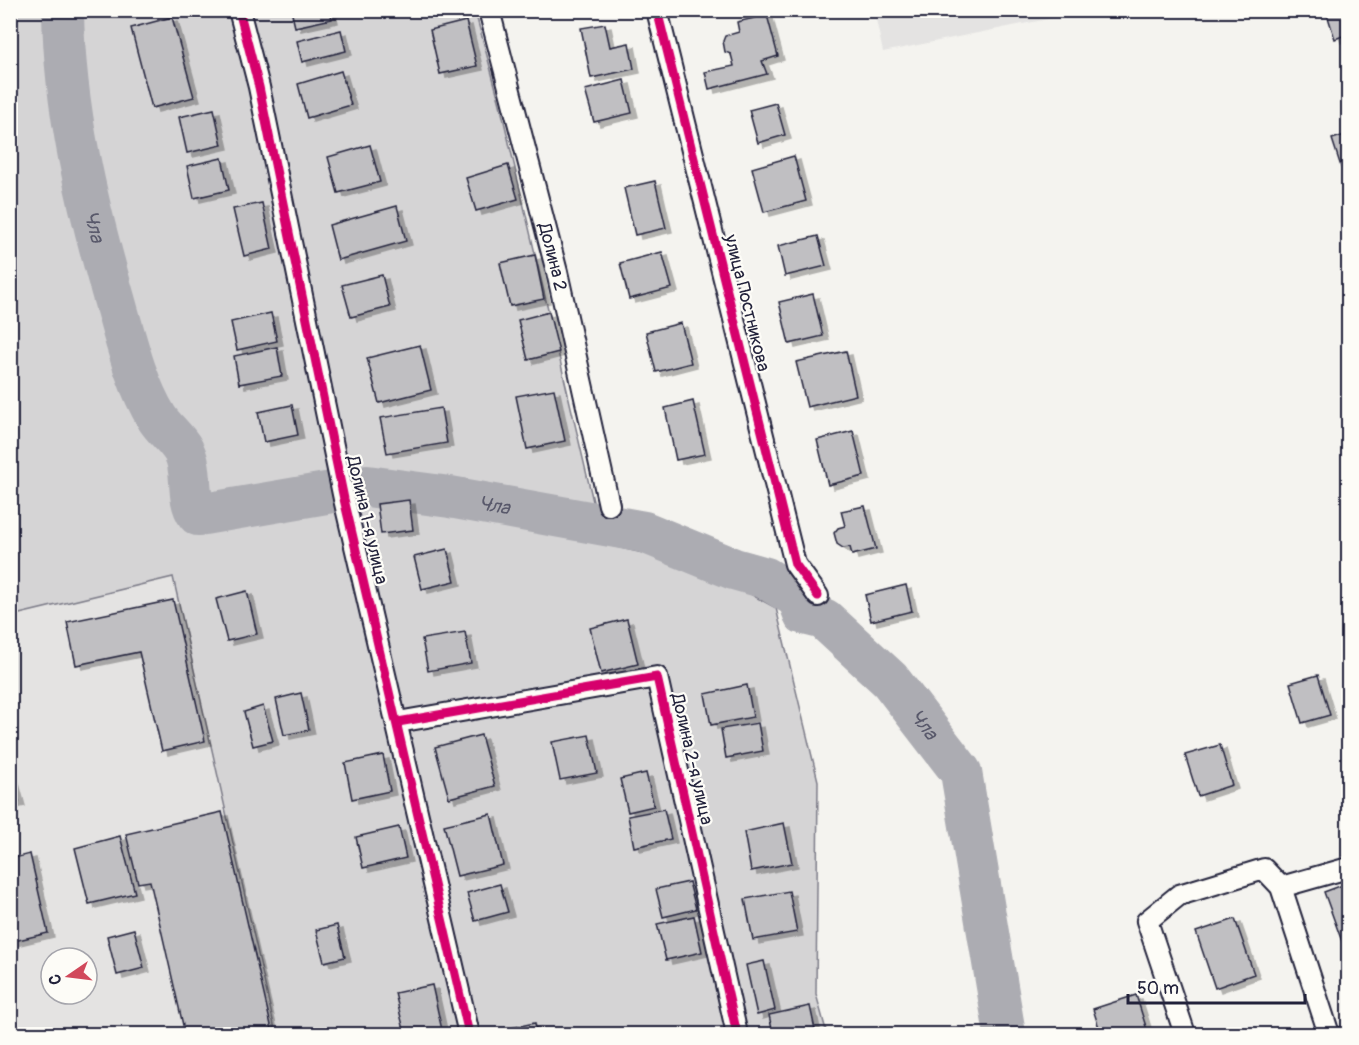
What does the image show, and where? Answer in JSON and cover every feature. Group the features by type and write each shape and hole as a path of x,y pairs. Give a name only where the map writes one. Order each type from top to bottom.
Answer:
{"street":[{"name":"Долина 1-я улица","path":"239,10 259,87 343,491 470,1035"},
{"name":"Долина 2","path":"489,10 557,272 609,505"},
{"name":"улица Постникова","path":"657,10 795,564 818,596"},
{"name":"Долина 2-я улица","path":"398,722 657,677 737,1035"},
{"path":"1281,887 1348,868"},
{"path":"1185,1035 1148,921 1179,895 1264,869 1281,887 1329,1035"}],"shaded area":[{"path":"874,10 1088,10 1088,11 883,52"},
{"path":"10,11 475,11 500,104 603,544 697,565 776,608 818,781 816,994 827,1034 276,1034 173,577 11,616"},
{"path":"173,577 276,1034 11,1034 10,616"}],"building":[{"path":"291,10 330,10 332,19 295,27"},
{"path":"1348,10 1348,34 1335,39 1326,11"},
{"path":"767,15 778,56 762,61 767,74 709,89 705,72 734,66 731,54 725,52 723,41 725,36 739,32 737,22"},
{"path":"172,17 194,97 152,108 131,28"},
{"path":"466,21 477,66 440,74 430,30"},
{"path":"605,24 610,47 629,43 634,69 591,78 581,28"},
{"path":"341,30 346,51 302,62 297,41"},
{"path":"341,71 351,105 307,118 298,84"},
{"path":"624,80 632,113 594,122 585,90"},
{"path":"776,103 785,135 758,143 749,110"},
{"path":"214,109 222,145 187,153 179,117"},
{"path":"1348,134 1348,174 1344,176 1332,139"},
{"path":"370,145 380,182 338,193 328,157"},
{"path":"794,156 806,201 764,212 752,168"},
{"path":"222,158 229,190 194,198 187,166"},
{"path":"508,165 518,199 476,211 466,178"},
{"path":"655,181 666,228 635,235 624,188"},
{"path":"262,203 272,249 244,256 233,209"},
{"path":"397,206 406,241 338,260 329,225"},
{"path":"818,236 826,266 785,276 778,246"},
{"path":"662,252 672,288 629,299 620,263"},
{"path":"535,255 544,299 510,306 500,263"},
{"path":"382,275 390,307 351,317 342,285"},
{"path":"813,294 823,336 789,344 779,302"},
{"path":"549,312 559,352 528,360 518,320"},
{"path":"271,313 277,341 237,350 231,322"},
{"path":"681,323 691,363 656,372 646,332"},
{"path":"420,345 431,390 379,403 367,358"},
{"path":"277,347 282,376 239,384 234,356"},
{"path":"846,351 856,395 807,407 796,362"},
{"path":"554,389 565,441 527,449 516,396"},
{"path":"693,401 705,454 676,460 665,408"},
{"path":"292,405 298,435 264,442 258,412"},
{"path":"441,408 447,443 387,453 380,418"},
{"path":"853,431 864,476 828,485 817,440"},
{"path":"409,500 413,530 381,534 377,504"},
{"path":"865,506 876,549 852,555 850,547 843,548 837,544 834,533 838,528 845,526 841,511"},
{"path":"447,549 455,581 422,589 414,557"},
{"path":"906,585 912,611 871,621 865,595"},
{"path":"247,591 257,634 227,641 216,599"},
{"path":"173,600 205,741 162,751 139,652 76,665 67,622"},
{"path":"627,619 638,664 601,673 590,628"},
{"path":"465,632 471,663 428,671 422,639"},
{"path":"1318,675 1330,715 1302,723 1290,683"},
{"path":"747,685 753,717 711,725 705,694"},
{"path":"301,693 309,730 284,735 276,699"},
{"path":"263,706 273,741 253,746 244,712"},
{"path":"758,723 763,751 726,758 721,729"},
{"path":"481,735 495,786 449,798 435,747"},
{"path":"589,735 597,773 560,780 552,742"},
{"path":"1220,745 1232,785 1198,796 1185,755"},
{"path":"383,755 390,791 352,799 345,763"},
{"path":"10,769 19,802 10,804"},
{"path":"646,773 654,806 628,812 620,779"},
{"path":"664,809 671,839 634,847 628,816"},
{"path":"222,812 273,1034 185,1034 150,881 138,883 126,834"},
{"path":"491,814 503,865 457,876 444,825"},
{"path":"784,823 792,863 751,871 744,832"},
{"path":"399,827 406,858 363,868 356,837"},
{"path":"120,836 135,893 89,904 75,848"},
{"path":"30,854 48,933 10,942 10,859"},
{"path":"689,882 696,909 663,917 656,889"},
{"path":"1348,883 1348,945 1344,947 1324,892"},
{"path":"500,884 508,912 475,921 467,893"},
{"path":"789,891 797,932 753,940 745,899"},
{"path":"694,916 702,952 666,960 657,924"},
{"path":"1235,919 1254,974 1215,988 1196,932"},
{"path":"337,925 345,957 324,962 316,930"},
{"path":"134,929 144,968 117,975 107,936"},
{"path":"764,961 775,1010 757,1015 746,965"},
{"path":"432,985 442,1030 405,1034 395,993"},
{"path":"1136,995 1148,1033 1101,1034 1093,1009"},
{"path":"810,1006 816,1034 773,1034 769,1015"},
{"path":"535,1023 537,1034 497,1034 496,1031"}],"waterway":[{"name":"Чла","path":"63,10 64,47 79,158 105,267 143,391 157,418 187,458 192,500 198,515 367,486 450,497 644,532 734,569 766,578 798,598 804,614 824,619 890,680 961,772 1005,1034"}],"cycle path":[{"path":"239,10 259,87 344,499 469,1034"},
{"path":"657,10 795,564 818,596"},
{"path":"398,722 657,677 737,1034"}]}
